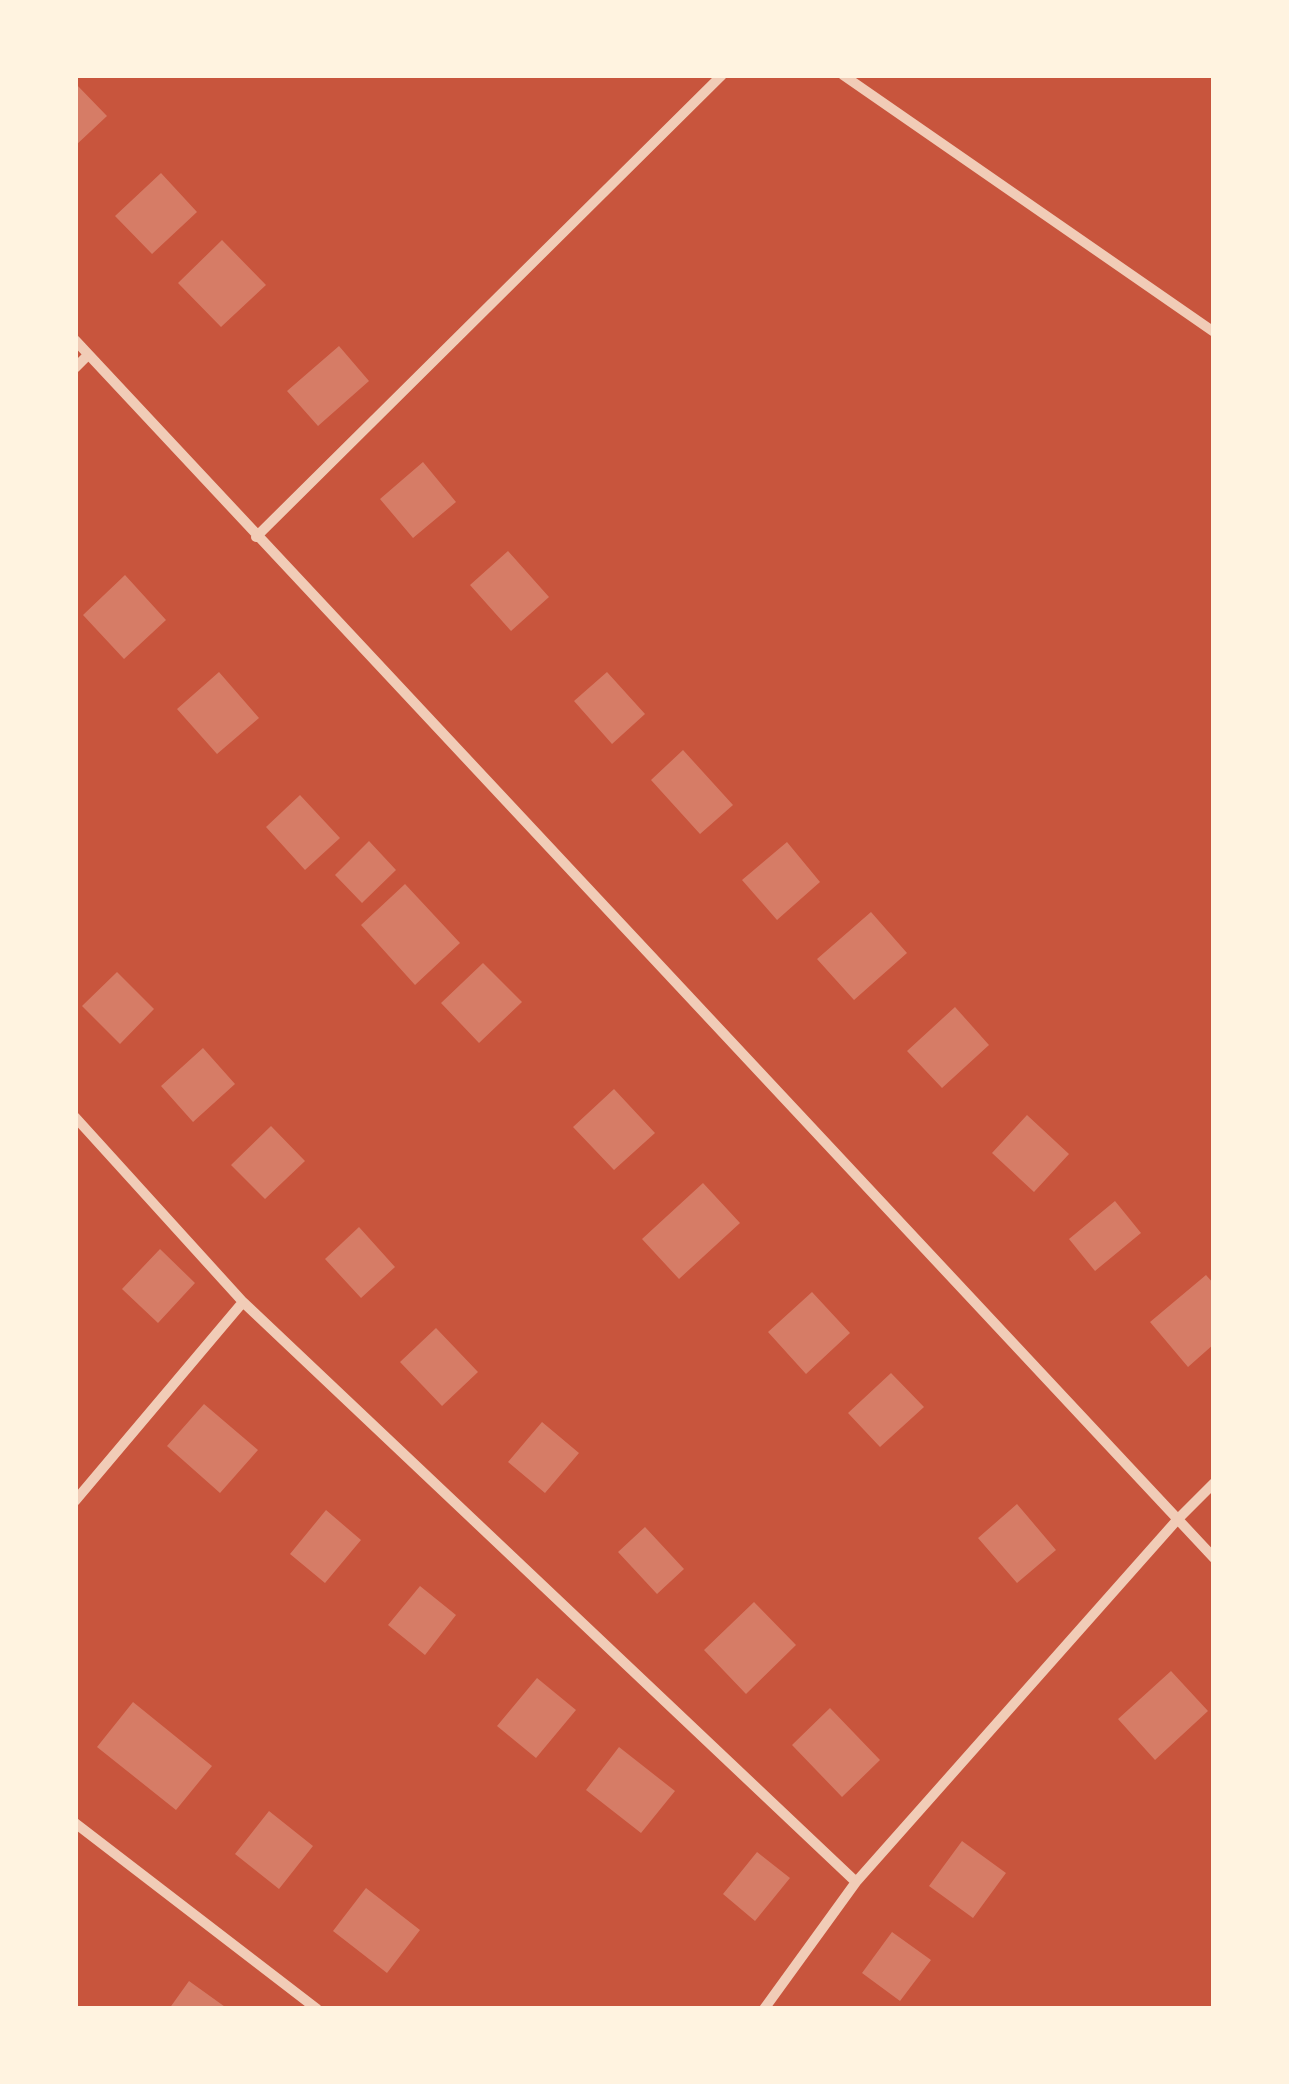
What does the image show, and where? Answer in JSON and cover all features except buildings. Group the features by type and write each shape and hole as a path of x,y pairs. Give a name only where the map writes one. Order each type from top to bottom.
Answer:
{"street":[{"path":"256,536 722,75"},
{"path":"843,75 1214,332"},
{"path":"75,340 1214,1558"},
{"path":"75,368 88,355"},
{"path":"75,1117 244,1302 856,1882"},
{"path":"75,1501 244,1302"},
{"path":"764,2009 856,1882 1214,1483"},
{"path":"75,1823 317,2009"}]}
